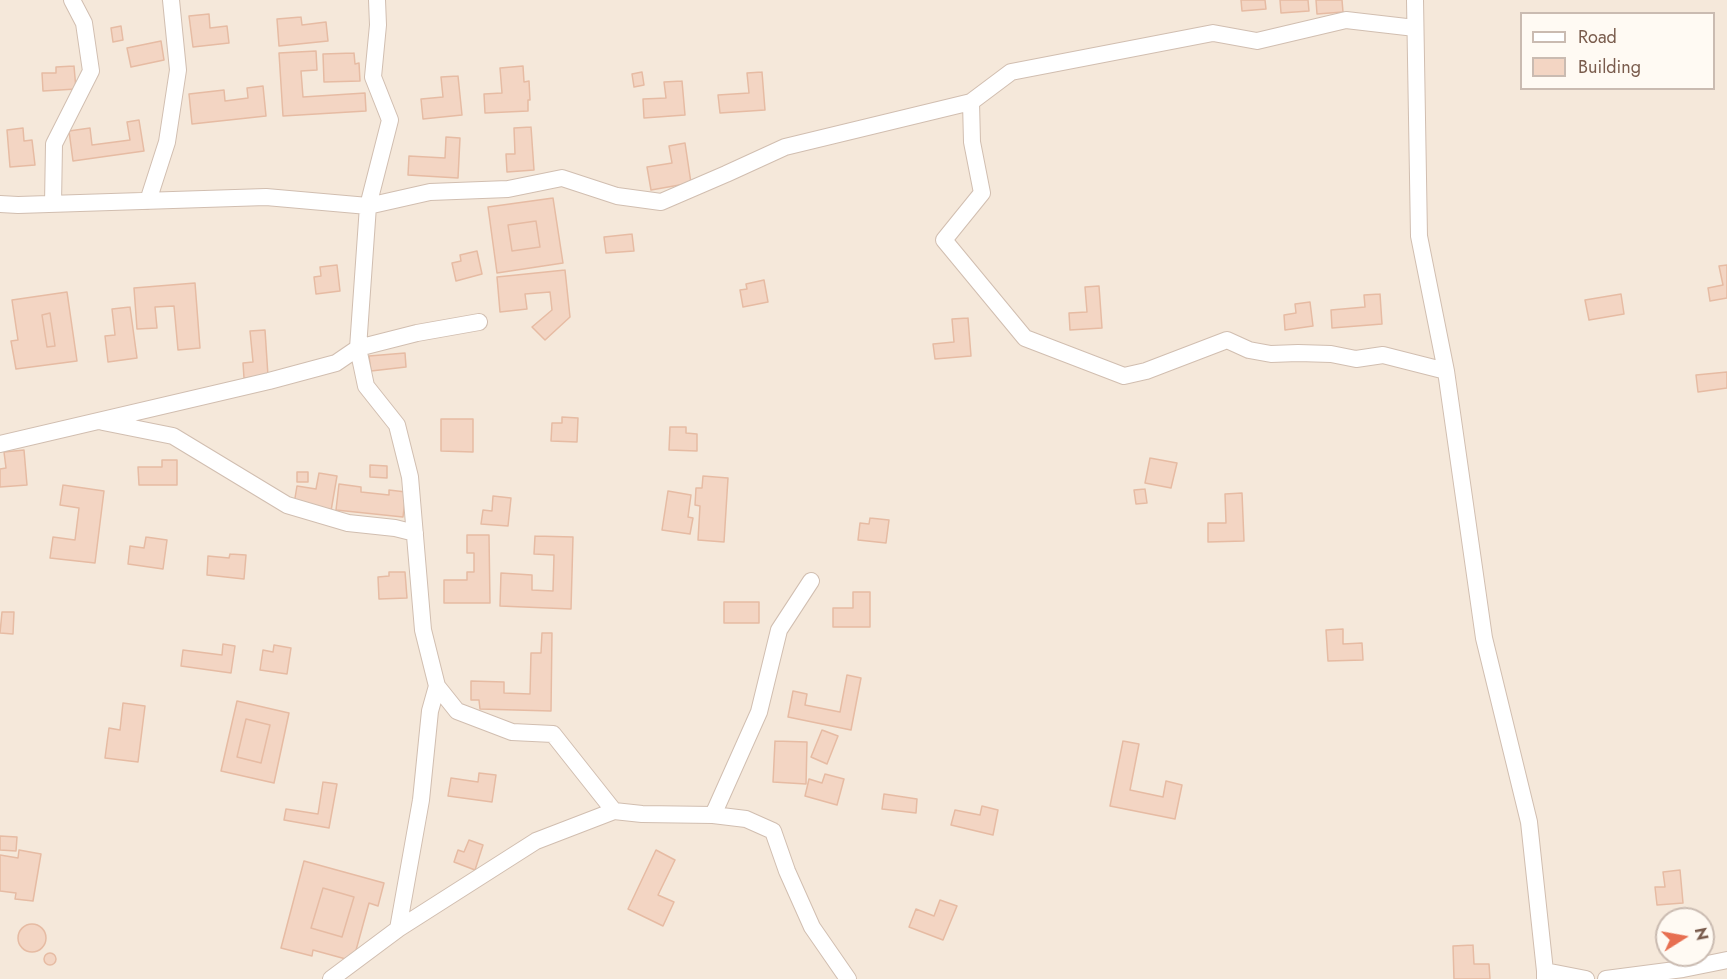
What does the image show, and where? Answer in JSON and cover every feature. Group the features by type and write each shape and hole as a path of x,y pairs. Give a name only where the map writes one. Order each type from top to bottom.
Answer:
{"street":[{"path":"53,204 54,144 90,71 84,23 72,0"},
{"path":"148,201 167,142 178,70 171,0"},
{"path":"377,0 378,25 373,77 390,120 368,206 358,348 366,386 397,425 410,477 423,630 437,686 457,711 512,732 553,734 614,811"},
{"path":"1415,0 1419,236 1446,371 1484,638 1529,822 1545,975 1586,979"},
{"path":"0,204 266,197 368,206 430,192 508,189 562,178 617,196 661,202 784,147 971,102 1011,72 1213,33 1257,41 1346,20 1415,28"},
{"path":"971,102 972,142 982,193 944,240 1025,338 1124,376 1146,371 1227,340 1249,350 1270,354 1330,354 1356,359 1383,356 1446,371"},
{"path":"0,444 268,381 336,363 358,348 417,333 479,322"},
{"path":"96,421 173,436 287,505 348,522 415,533"},
{"path":"713,815 759,712 778,630 811,581"},
{"path":"398,929 421,800 430,711 437,686"},
{"path":"331,979 398,929 536,841 614,811 642,814 713,815 746,819 773,831 787,871 812,927 848,979"},
{"path":"1606,979 1683,969 1727,960"}],"shaded area":[{"path":"0,0 1727,0 1727,979 0,979"}],"building":[{"path":"1241,0 1265,0 1266,9 1242,11"},
{"path":"1280,0 1308,0 1309,11 1281,13"},
{"path":"1316,0 1342,0 1343,12 1317,14"},
{"path":"209,14 210,28 227,26 229,43 193,47 189,16"},
{"path":"301,17 302,25 326,22 328,41 279,46 277,19"},
{"path":"121,26 123,40 113,42 111,28"},
{"path":"161,41 164,60 131,67 127,48"},
{"path":"316,51 317,70 301,71 303,97 365,93 366,111 283,116 279,53"},
{"path":"354,53 355,64 359,63 360,81 324,82 323,54"},
{"path":"74,66 76,89 43,91 42,73 56,73 56,67"},
{"path":"523,66 524,82 529,81 528,111 485,113 484,94 502,93 500,68"},
{"path":"642,72 644,85 634,87 632,74"},
{"path":"762,72 765,110 720,113 718,95 749,93 747,73"},
{"path":"458,76 462,115 423,119 421,99 443,97 441,77"},
{"path":"682,81 685,115 644,118 643,99 666,98 664,82"},
{"path":"263,86 266,116 192,124 189,94 224,90 225,101 248,98 247,88"},
{"path":"139,120 144,151 73,161 69,131 90,128 92,145 130,140 127,122"},
{"path":"531,127 534,170 507,172 506,154 515,154 514,128"},
{"path":"23,128 24,141 32,140 35,165 10,167 7,130"},
{"path":"446,137 460,138 458,178 408,175 409,156 445,158"},
{"path":"685,143 691,183 651,190 647,167 672,163 669,146"},
{"path":"553,198 563,263 497,273 488,207","holes":["536,221 540,247 512,251 508,225"]},
{"path":"536,221 540,247 512,251 508,225"},
{"path":"632,234 634,251 606,253 604,237"},
{"path":"477,251 482,274 456,281 452,263 461,261 460,255"},
{"path":"337,265 340,291 316,294 314,277 321,276 320,267"},
{"path":"1727,265 1727,298 1710,301 1708,288 1723,285 1719,266"},
{"path":"565,270 570,317 545,340 532,327 552,310 550,292 525,294 527,309 500,312 497,277"},
{"path":"764,280 768,302 743,307 740,290 747,289 746,284"},
{"path":"195,283 200,348 178,350 174,306 155,307 157,328 137,329 134,288"},
{"path":"1099,286 1102,328 1070,330 1069,313 1087,312 1085,287"},
{"path":"67,292 77,361 16,369 11,341 18,340 12,300","holes":["50,313 55,346 47,347 42,315"]},
{"path":"1380,294 1382,324 1332,328 1331,310 1365,307 1364,295"},
{"path":"1621,294 1624,314 1589,320 1585,300"},
{"path":"1310,302 1313,326 1285,330 1284,315 1296,313 1295,304"},
{"path":"130,307 137,358 108,362 105,336 115,335 112,309"},
{"path":"50,313 55,346 47,347 42,315"},
{"path":"968,318 971,356 935,359 933,344 954,342 952,319"},
{"path":"265,330 268,376 244,378 243,363 253,362 250,331"},
{"path":"405,353 406,367 371,371 369,356"},
{"path":"1727,372 1727,388 1698,392 1696,375"},
{"path":"562,417 578,418 577,442 551,441 552,423 562,423"},
{"path":"441,419 473,419 473,452 441,451"},
{"path":"670,427 686,427 686,433 697,434 697,451 669,450"},
{"path":"24,450 27,485 0,487 0,469 6,468 4,452"},
{"path":"1150,458 1177,463 1171,488 1145,483"},
{"path":"162,460 177,460 177,485 139,485 138,467 162,467"},
{"path":"370,465 387,466 387,478 370,477"},
{"path":"297,472 308,472 308,482 297,482"},
{"path":"319,473 337,476 331,511 294,504 297,486 316,489"},
{"path":"703,476 728,478 724,542 698,540 700,506 695,505 696,488 702,488"},
{"path":"339,484 361,487 361,492 389,495 389,490 406,492 403,517 336,510"},
{"path":"63,485 104,491 95,563 50,558 53,537 75,540 79,508 60,505"},
{"path":"1145,489 1147,503 1136,504 1134,490"},
{"path":"668,491 691,495 688,517 693,518 690,534 662,530"},
{"path":"1242,493 1244,541 1208,542 1208,523 1226,523 1225,494"},
{"path":"493,496 511,498 508,526 481,524 483,510 492,511"},
{"path":"870,518 889,520 886,543 858,540 860,523 869,524"},
{"path":"467,535 489,535 490,603 444,603 444,580 467,580 467,572 474,572 474,553 467,553"},
{"path":"535,536 573,537 571,609 500,606 501,573 532,575 532,590 553,591 554,555 534,554"},
{"path":"146,537 167,540 163,569 128,564 130,546 144,548"},
{"path":"230,554 246,555 244,579 207,575 208,556 229,558"},
{"path":"389,572 405,572 407,598 379,599 378,577 389,576"},
{"path":"853,592 870,592 870,627 833,627 833,608 853,608"},
{"path":"724,602 759,602 759,623 724,623"},
{"path":"2,612 14,612 13,634 0,633"},
{"path":"1343,629 1343,644 1362,643 1363,660 1328,661 1326,630"},
{"path":"542,633 552,633 551,711 480,709 479,700 471,700 471,681 504,682 504,693 530,694 531,653 541,653"},
{"path":"223,644 235,646 231,673 181,666 183,650 222,655"},
{"path":"274,645 291,648 287,674 260,670 263,650 273,652"},
{"path":"847,675 861,678 851,730 788,717 793,691 807,694 805,705 840,712"},
{"path":"237,701 289,713 274,783 221,771","holes":["246,719 270,725 261,763 237,757"]},
{"path":"123,703 145,706 138,762 105,758 109,728 120,730"},
{"path":"246,719 270,725 261,763 237,757"},
{"path":"822,730 838,736 827,764 811,757"},
{"path":"775,741 807,742 806,784 773,782"},
{"path":"1123,741 1139,744 1130,790 1163,797 1166,781 1182,785 1175,819 1110,806"},
{"path":"479,773 496,775 492,802 448,796 451,778 478,782"},
{"path":"825,774 844,779 837,805 805,796 809,779 822,783"},
{"path":"323,782 337,784 329,828 284,820 286,809 318,814"},
{"path":"884,794 917,799 916,813 882,809"},
{"path":"982,806 998,810 993,835 951,825 955,810 980,815"},
{"path":"0,836 17,837 16,851 0,850"},
{"path":"469,840 483,845 475,870 454,862 458,850 464,852"},
{"path":"19,850 41,854 33,901 15,899 16,893 0,891 0,855 18,858"},
{"path":"656,850 675,860 658,895 674,902 663,926 628,909"},
{"path":"304,861 384,883 378,906 369,903 353,961 313,950 312,956 281,948","holes":["323,888 354,897 342,937 311,928"]},
{"path":"1680,870 1683,903 1657,905 1655,887 1665,887 1663,872"},
{"path":"323,888 354,897 342,937 311,928"},
{"path":"940,900 957,906 943,940 909,927 916,909 934,916"},
{"path":"32,924 42,928 46,938 42,948 32,952 22,948 18,938 22,928"},
{"path":"1473,945 1474,964 1489,964 1490,979 1454,979 1453,946"},
{"path":"52,953 56,959 52,965 48,965 44,957"}]}
